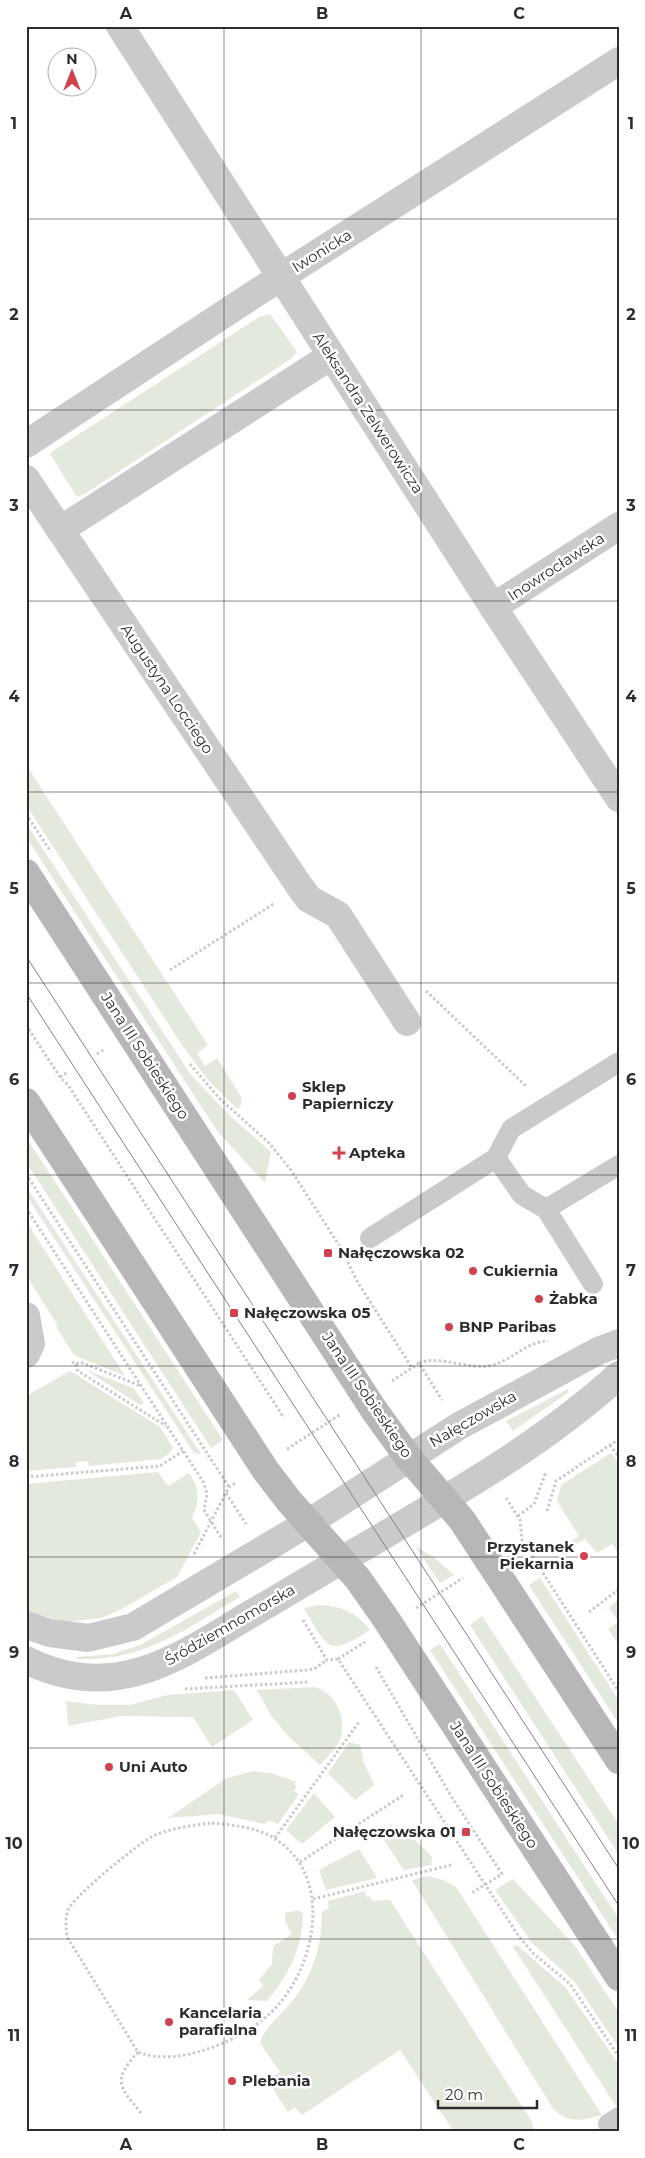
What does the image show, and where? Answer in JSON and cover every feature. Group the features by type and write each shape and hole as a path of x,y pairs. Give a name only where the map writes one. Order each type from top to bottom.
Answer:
{"main road":[{"name":"Jana III Sobieskiego","path":"26,873 374,1410 408,1457 445,1499 478,1543 619,1760"},
{"name":"Jana III Sobieskiego","path":"26,1102 251,1449 283,1494 342,1560 390,1625 619,1977"}],"street":[{"name":"Aleksandra Zelwerowicza","path":"120,26 493,607 619,798"},
{"name":"Iwonicka","path":"26,444 282,276 619,61"},
{"path":"60,530 331,356"},
{"name":"Augustyna Locciego","path":"26,479 304,893"},
{"name":"Inowrocławska","path":"493,607 619,526"},
{"path":"304,893 338,915 407,1022"},
{"path":"26,1316 32,1344 26,1354"},
{"name":"Nałęczowska","path":"308,1523 408,1457 510,1397 608,1347"},
{"path":"342,1560 483,1477 563,1422 619,1374"},
{"path":"26,1624 50,1633 88,1638 133,1627 308,1523"},
{"name":"Śródziemnomorska","path":"26,1660 47,1670 81,1676 101,1678 135,1674 163,1664 196,1647 342,1560"}],"lane":[{"path":"370,1238 496,1158 510,1129 619,1062"},
{"path":"496,1158 522,1195 546,1209 593,1284"},
{"path":"546,1209 619,1165"}],"path":[{"path":"26,814 53,855"},
{"path":"170,970 304,893"},
{"path":"425,989 547,1106"},
{"path":"26,1025 60,1077 68,1085 284,1418"},
{"path":"187,1061 218,1098 270,1143 291,1170 342,1250 357,1281 412,1368"},
{"path":"60,1077 68,1072"},
{"path":"26,1174 229,1487"},
{"path":"26,1208 207,1488 204,1510 224,1543"},
{"path":"394,1379 419,1363 429,1361 480,1367 493,1365 542,1341 608,1347"},
{"path":"72,1362 76,1364 80,1362 142,1386"},
{"path":"419,1363 438,1393"},
{"path":"76,1364 78,1371 169,1428"},
{"path":"294,1444 343,1413"},
{"path":"547,1511 556,1481 619,1439"},
{"path":"610,1445 619,1457"},
{"path":"26,1477 160,1466 184,1451"},
{"path":"226,1493 248,1528"},
{"path":"502,1493 520,1520 522,1540 619,1692"},
{"path":"411,1612 462,1579"},
{"path":"589,1612 619,1589"},
{"path":"300,1616 327,1660"},
{"path":"197,1679 314,1669 327,1660 338,1659 369,1639"},
{"path":"338,1659 526,1947 570,1984 619,2057"},
{"path":"376,1666 451,1796 502,1874 470,1894"},
{"path":"180,1689 308,1682"},
{"path":"275,1838 359,1722"},
{"path":"300,1862 405,1794"},
{"path":"212,1823 239,1826 275,1838 300,1862 308,1880 313,1899 312,1930 305,1962 278,2006 245,2032 213,2048 189,2055 148,2056 138,2052 68,1937 65,1923 68,1909 81,1893 153,1836 172,1830 212,1823"},
{"path":"313,1899 452,1865"},
{"path":"138,2052 125,2066 120,2078 121,2087 142,2113"}],"shaded area":[{"path":"270,314 297,352 292,358 86,493 77,497 50,454 53,451 259,317"},
{"path":"26,765 208,1045 197,1053 205,1066 217,1058 242,1098 240,1107 237,1109 208,1080 184,1048 26,805"},
{"path":"26,823 191,1075 230,1116 271,1152 265,1183 218,1132 26,837"},
{"path":"26,1137 223,1440 211,1448 26,1162"},
{"path":"26,1186 201,1454 194,1453 26,1195"},
{"path":"26,1221 125,1376 74,1355 56,1327 58,1326 26,1275"},
{"path":"86,1370 133,1388 144,1403 140,1405"},
{"path":"70,1371 160,1427 173,1448 170,1453 161,1459 89,1466 88,1461 76,1462 76,1467 26,1471 26,1396"},
{"path":"568,1389 569,1392 513,1431 506,1421"},
{"path":"611,1453 619,1464 619,1554 612,1544 597,1553 585,1539 569,1548 571,1553 568,1554 564,1546 579,1536 557,1501 561,1485"},
{"path":"158,1472 168,1486 189,1473 198,1495 192,1518 201,1532 177,1577 120,1610 101,1618 66,1622 26,1611 26,1484"},
{"path":"415,1546 433,1557 454,1575 440,1583"},
{"path":"540,1578 619,1701 619,1724 529,1585"},
{"path":"236,1591 240,1597 163,1641 123,1655 101,1659 77,1659 77,1657 113,1654 142,1644"},
{"path":"617,1601 619,1603 619,1622 609,1608 601,1614"},
{"path":"327,1605 348,1611 360,1619 370,1630 345,1644 330,1645 318,1632 304,1608"},
{"path":"482,1616 619,1825 619,1855 470,1625"},
{"path":"619,1622 619,1645 608,1629"},
{"path":"440,1644 619,1919 619,1941 430,1650"},
{"path":"315,1687 334,1700 341,1714 342,1722 340,1740 320,1765 289,1737 272,1717 257,1690"},
{"path":"234,1690 253,1720 212,1747 193,1717 120,1716 68,1726 66,1701 97,1705 130,1705 168,1695"},
{"path":"349,1742 360,1745 364,1763 374,1785 355,1800 328,1773"},
{"path":"253,1771 271,1773 296,1782 294,1784 297,1787 294,1791 299,1794 278,1824 269,1820 265,1824 218,1814 168,1818 227,1778"},
{"path":"314,1793 335,1817 302,1844 286,1830"},
{"path":"402,1827 432,1857 431,1865 404,1870 382,1837"},
{"path":"359,1849 377,1878 326,1890 319,1870"},
{"path":"428,1876 443,1880 456,1887 602,2115 575,2120 563,2116 552,2107 412,1880"},
{"path":"513,1879 575,1946 619,2013 619,2048 574,1981 532,1943 495,1890"},
{"path":"365,1891 366,1897 370,1896 372,1901 390,1900 532,2122 534,2132 454,2132 400,2050 302,2115 295,2107 288,2112 267,2080 280,2072 260,2043 268,2028 295,1997 309,1975 320,1938 322,1912 329,1908 328,1901"},
{"path":"298,1910 303,1914 302,1927 297,1950 288,1971 267,2001 247,2000 263,1986 259,1980 272,1964 273,1946 292,1934 285,1921 285,1913"},
{"path":"517,1945 566,1988 619,2065 619,2104 616,2106 513,1947"}],"tram line":[{"path":"26,956 619,1869"},
{"path":"26,993 619,1906"}],"place":[{"name":"Sklep Papierniczy","path":"292,1096"},
{"name":"Apteka","path":"339,1153"},
{"name":"Nałęczowska 02","path":"328,1253"},
{"name":"Cukiernia","path":"473,1271"},
{"name":"Żabka","path":"539,1299"},
{"name":"Nałęczowska 05","path":"234,1313"},
{"name":"BNP Paribas","path":"449,1327"},
{"name":"Przystanek Piekarnia","path":"584,1556"},
{"name":"Uni Auto","path":"109,1767"},
{"name":"Nałęczowska 01","path":"466,1832"},
{"name":"Kancelaria parafialna","path":"169,2022"},
{"name":"Plebania","path":"232,2081"}]}
